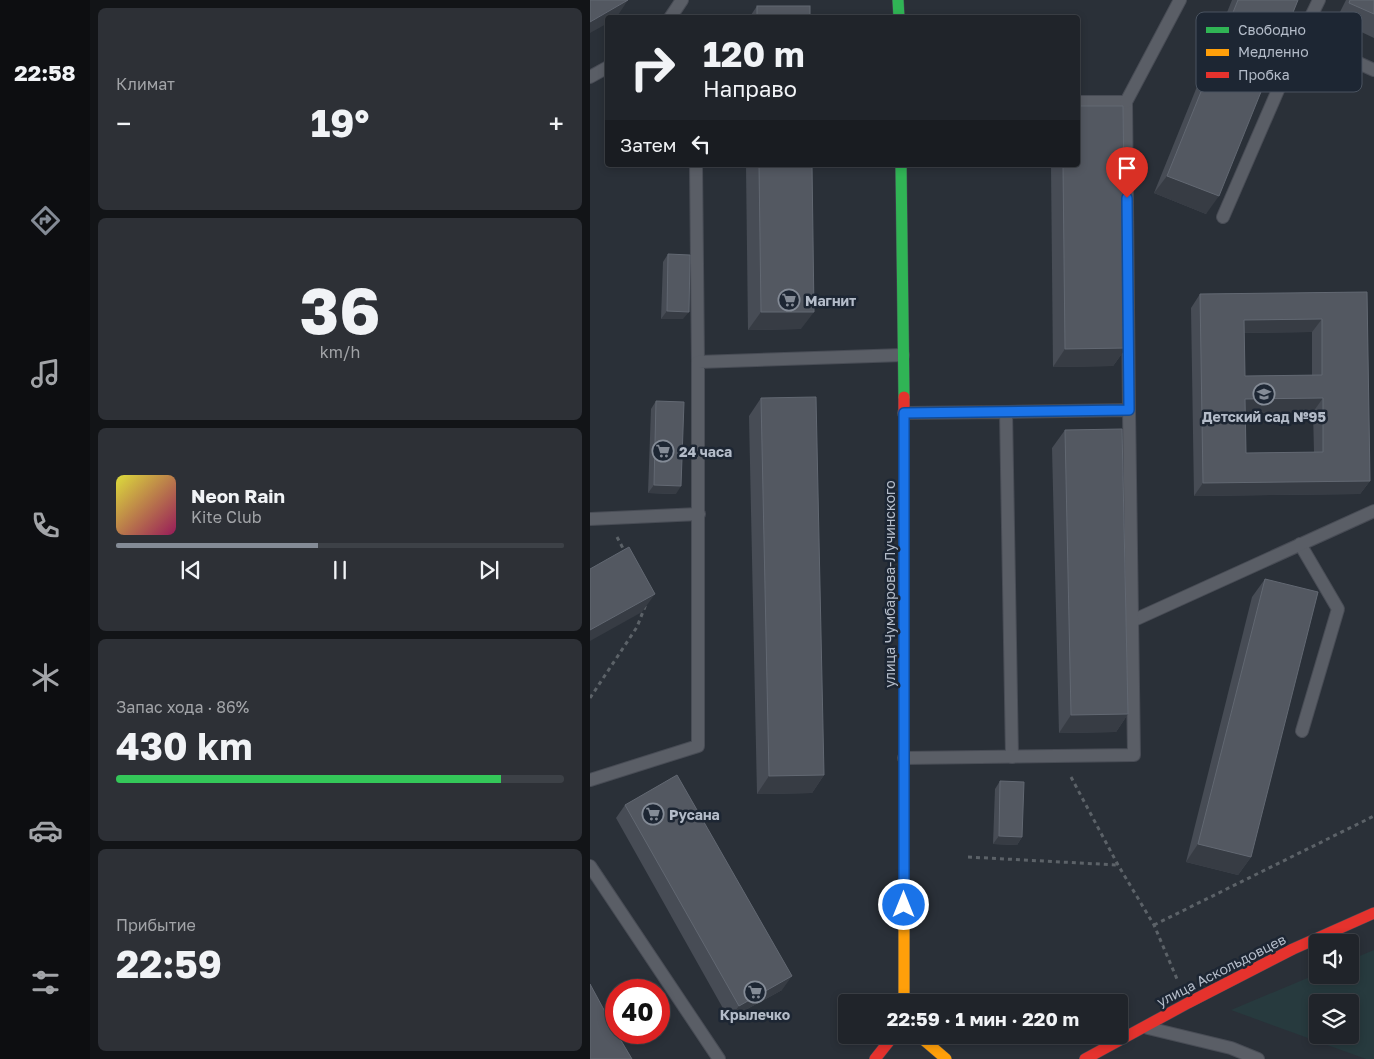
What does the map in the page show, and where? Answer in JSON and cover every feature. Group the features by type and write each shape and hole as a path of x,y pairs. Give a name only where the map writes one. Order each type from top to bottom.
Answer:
{"street":[{"path":"898,0 899,15"},
{"name":"улица Чумбарова-Лучинского","path":"901,167 904,413 904,994"},
{"name":"улица Аскольдовцев","path":"1085,1059 1293,949 1374,913"},
{"path":"875,1059 887,1044"},
{"path":"928,1044 946,1059"}],"lane":[{"path":"672,15 682,0"},
{"path":"904,758 1134,755 1126,102 1180,0"},
{"path":"1313,12 1319,0"},
{"path":"1362,65 1374,70"},
{"path":"590,77 605,69"},
{"path":"1222,217 1277,92"},
{"path":"1080,102 1126,102"},
{"path":"590,780 698,746 699,514 696,167"},
{"path":"698,362 903,355"},
{"path":"904,413 1129,410"},
{"path":"1006,412 1012,757"},
{"path":"1132,621 1374,511"},
{"path":"590,519 699,514"},
{"path":"1300,544 1338,609 1302,731"},
{"path":"590,866 719,1059"},
{"path":"1143,1027 1231,1048 1258,1059"}],"path":[{"path":"608,518 628,559"},
{"path":"590,698 637,627 648,600"},
{"path":"1060,756 1118,866 1154,926 1188,1003"},
{"path":"1154,926 1374,816"},
{"path":"968,857 1118,866"}],"green space":[{"path":"1374,950 1374,1059 1366,1059 1325,1044 1359,1044 1359,994 1309,994 1309,1038 1231,1010 1309,977 1309,984 1359,984 1359,956"}],"building":[{"path":"590,0 628,0 590,22"},
{"path":"1238,0 1298,0 1293,12 1233,12"},
{"path":"1350,0 1374,0 1374,14 1349,3"},
{"path":"757,6 810,6 810,15 757,15"},
{"path":"1201,92 1261,92 1219,196 1167,176"},
{"path":"1080,106 1123,106 1126,348 1065,349 1063,167 1080,167"},
{"path":"759,167 812,167 814,312 761,312"},
{"path":"668,254 690,255 689,312 667,311"},
{"path":"1367,292 1370,481 1203,483 1200,294","holes":["1322,319 1322,375 1245,376 1244,320","1323,398 1323,452 1246,453 1245,399"]},
{"path":"816,397 824,775 769,776 761,398"},
{"name":"24 часа","path":"656,401 684,402 681,486 654,485"},
{"path":"1122,429 1128,714 1071,715 1065,430"},
{"path":"629,547 655,594 590,630 590,569"},
{"path":"1265,579 1318,592 1251,857 1198,844"},
{"path":"677,775 792,976 739,1006 625,805"},
{"path":"1000,781 1024,782 1022,837 999,836"},
{"path":"590,984 605,1012 605,1044 623,1044 632,1059 590,1059"}],"traffic: fast":[{"path":"898,0 899,15"},
{"path":"901,167 904,397"}],"traffic: slow":[{"path":"904,660 904,994"},
{"path":"928,1044 946,1059"}],"traffic: jam":[{"path":"904,397 904,660"},
{"path":"1085,1059 1293,949 1374,913"},
{"path":"875,1059 887,1044"}],"place":[{"name":"Магнит","path":"789,300"},
{"name":"Детский сад №95","path":"1264,394"},
{"name":"24 часа","path":"663,451"},
{"name":"Русана","path":"653,814"},
{"name":"Крылечко","path":"755,992"}],"route":[{"path":"904,905 904,413 1129,410 1127,198"}]}
